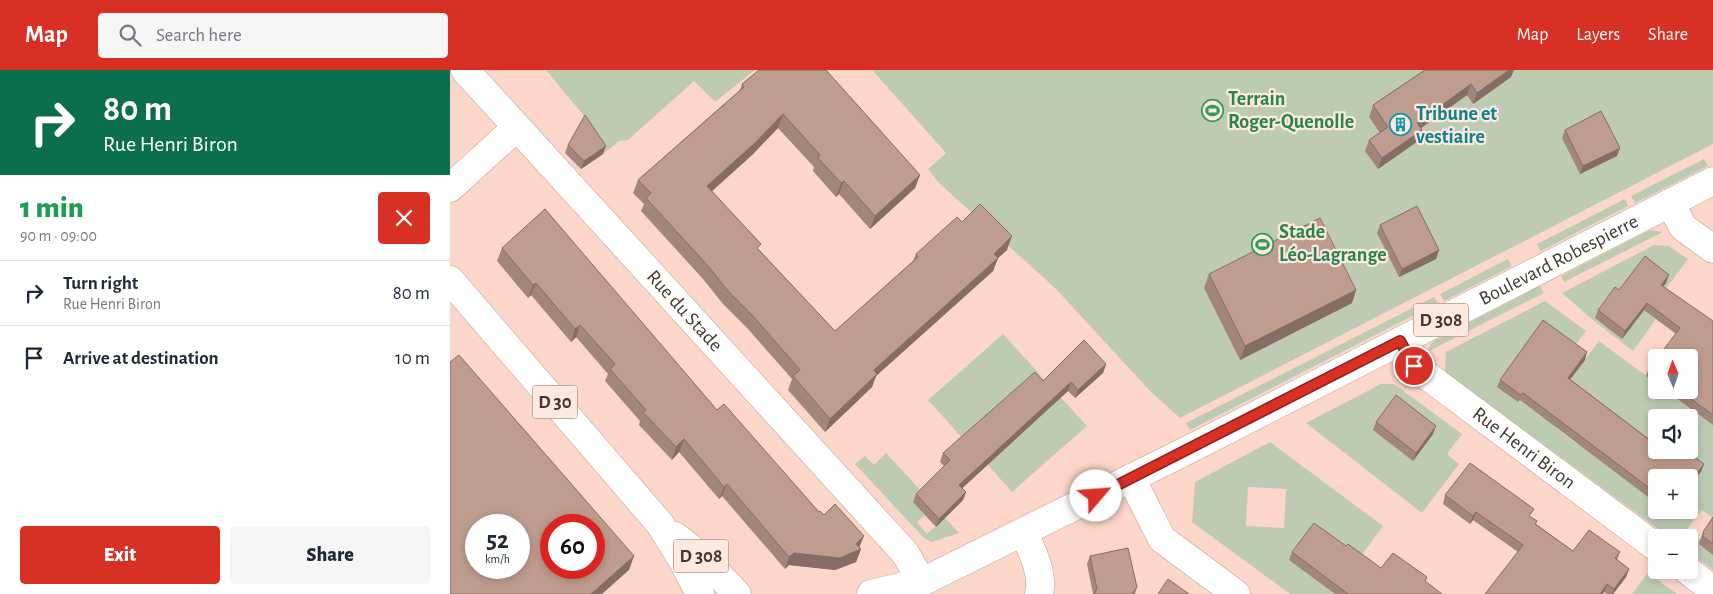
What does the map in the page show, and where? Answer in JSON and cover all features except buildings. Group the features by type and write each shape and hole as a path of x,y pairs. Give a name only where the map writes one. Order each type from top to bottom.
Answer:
{"main road":[{"name":"Rue du Stade","path":"465,70 905,553 915,588"},
{"path":"450,188 517,127"},
{"name":"Boulevard Robespierre","path":"871,594 915,588 1713,181"},
{"path":"1670,203 1683,227 1713,249"},
{"name":"D 30","path":"450,280 660,524 684,562 700,594"},
{"name":"Rue Henri Biron","path":"1400,341 1414,366 1648,541"},
{"path":"1131,478 1162,539 1236,594"},
{"name":"D 308","path":"660,524 703,558 737,594"},
{"path":"1024,533 1037,566 1039,594"},
{"path":"1698,578 1713,590"}],"green space":[{"path":"546,70 755,70 715,102 694,81 628,140 619,141 581,169 565,153 585,117"},
{"name":"Stade Léo-Lagrange","path":"872,70 1713,70 1713,144 1180,418 1150,391 1056,289 939,183 928,169 946,153"},
{"path":"1704,159 1708,166 1635,203 1631,196"},
{"path":"1625,199 1628,206 1541,251 1537,244"},
{"path":"1650,230 1663,232 1564,282 1561,276"},
{"path":"1654,245 1669,246 1688,259 1648,313 1656,319 1633,351 1562,293","holes":["1610,293 1620,300 1605,312 1599,307"]},
{"path":"1508,259 1512,266 1444,301 1440,294"},
{"path":"1540,286 1544,293 1429,351 1430,345 1435,340"},
{"path":"1434,297 1438,303 1190,430 1186,423"},
{"path":"1545,301 1586,331 1568,355 1581,365 1599,341 1648,377 1648,399 1677,399 1691,409 1648,409 1648,459 1698,459 1698,414 1713,425 1713,518 1702,510 1698,515 1698,476 1701,472 1698,472 1698,469 1648,469 1648,519 1695,519 1687,529 1658,529 1445,372 1446,352","holes":["1570,406 1619,474 1596,457 1580,441 1577,444 1555,427"]},
{"path":"1003,334 1087,426 1012,492 988,465 1005,448 964,440 928,400"},
{"path":"1381,384 1394,384 1462,434 1447,454 1459,464 1422,513 1306,423"},
{"path":"1270,442 1383,526 1333,594 1290,594 1192,522 1195,482","holes":["1248,487 1286,489 1284,528 1246,526"]},
{"path":"886,453 923,493 914,502 925,515 917,522 927,534 945,518 959,533 932,542 924,538 855,464 865,456 874,465"},
{"path":"1698,538 1713,555 1713,570 1698,559"},
{"path":"1648,573 1648,579 1656,579 1677,594 1632,594"}],"place":[{"name":"Terrain Roger-Quenolle","path":"1212,111"},
{"name":"Tribune et vestiaire","path":"1400,125"},
{"name":"Stade Léo-Lagrange","path":"1263,244"}],"route":[{"path":"1096,496 1400,341 1414,366"}]}
